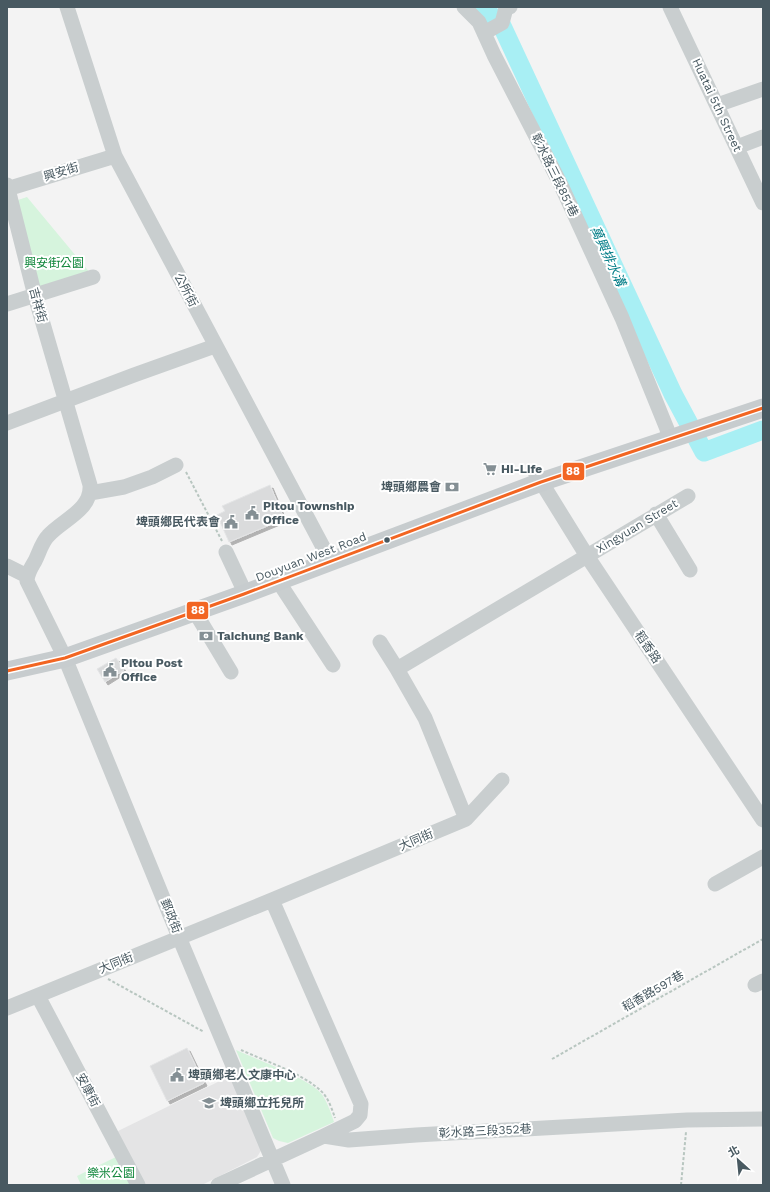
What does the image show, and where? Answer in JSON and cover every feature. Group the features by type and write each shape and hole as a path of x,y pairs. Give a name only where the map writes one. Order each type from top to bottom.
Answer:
{"main road":[{"path":"676,432 763,397"},
{"path":"676,432 763,408"},
{"name":"Douyuan West Road","path":"7,659 62,653 242,589 538,477 676,432"},
{"name":"Douyuan West Road","path":"7,671 195,612 242,589 278,581 328,557"}],"street":[{"name":"公所街","path":"67,7 115,156 328,557"},
{"name":"彰水路三段851巷","path":"464,7 479,22 560,183 676,432"},
{"path":"484,33 502,23 506,8 510,7"},
{"name":"Huatai 5th Street","path":"670,7 737,147 761,193"},
{"path":"717,105 763,89"},
{"path":"737,147 763,137"},
{"name":"興安街","path":"7,187 115,156"},
{"name":"吉祥街","path":"7,187 35,296 90,485 90,493"},
{"path":"7,304 93,277"},
{"path":"7,423 134,374 216,346"},
{"path":"7,566 27,576 47,536 85,504 90,493 124,487 152,477 176,465"},
{"name":"稻香路","path":"538,477 587,556 763,820"},
{"name":"Xingyuan Street","path":"587,556 688,496"},
{"path":"656,514 690,570"},
{"path":"226,552 242,589"},
{"path":"397,669 587,556"},
{"name":"郵政街","path":"27,576 62,653 283,1185"},
{"path":"278,581 333,665"},
{"path":"195,612 231,672"},
{"path":"380,642 425,718 466,819 502,780"},
{"name":"大同街","path":"7,1008 466,819"},
{"path":"714,884 763,856"},
{"path":"218,1185 355,1121 360,1115 361,1104 272,900"},
{"name":"安康街","path":"38,996 138,1185"},
{"name":"彰水路三段352巷","path":"324,1136 349,1140 687,1120 763,1119"}],"path":[{"path":"176,465 185,470 226,552"},
{"name":"稻香路597巷","path":"552,1059 763,939"},
{"path":"681,1185 687,1120"}],"shaded area":[{"name":"埤頭鄉立托兒所","path":"232,1075 264,1146 257,1157 202,1185 143,1185 116,1132"}],"green space":[{"name":"興安街公園","path":"27,197 91,274 39,290 15,201"},
{"path":"236,1050 270,1064 308,1083 323,1096 334,1122 288,1143 273,1138"},
{"name":"樂米公園","path":"118,1156 131,1185 81,1185 77,1176"}],"building":[{"name":"Pitou Township Office","path":"270,485 284,519 229,542 217,515 225,511 222,506"},
{"name":"Pitou Post Office","path":"116,658 124,670 105,682 97,669"},
{"name":"埤頭鄉老人文康中心","path":"187,1048 204,1083 167,1101 150,1066"}],"waterway":[{"name":"萬興排水溝","path":"482,7 502,26 673,394 704,452 763,430"}],"transit line":[{"name":"88","path":"7,671 65,658 244,594 541,482 763,408"}],"place":[{"name":"Hi-Life","path":"490,469"},
{"name":"埤頭鄉農會","path":"452,487"},
{"name":"Pitou Township Office","path":"252,513"},
{"name":"埤頭鄉民代表會","path":"231,522"},
{"name":"Taichung Bank","path":"206,636"},
{"name":"Pitou Post Office","path":"110,670"},
{"name":"埤頭鄉老人文康中心","path":"177,1075"},
{"name":"埤頭鄉立托兒所","path":"209,1103"}]}
